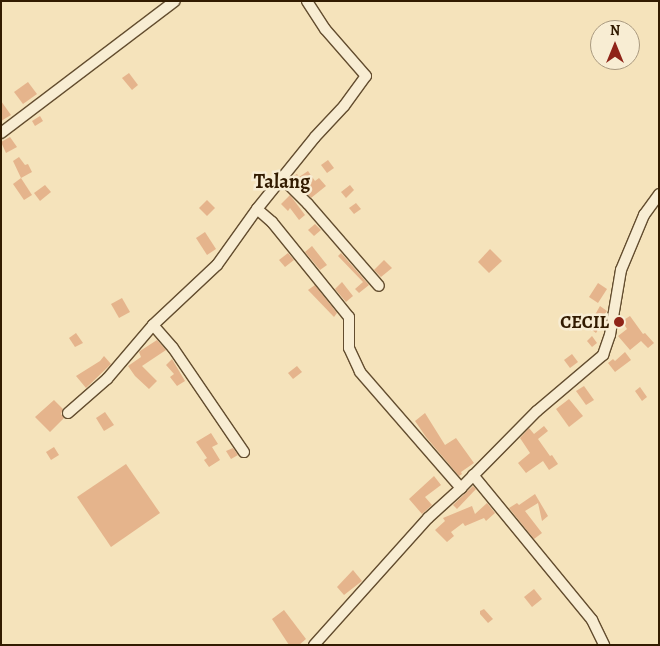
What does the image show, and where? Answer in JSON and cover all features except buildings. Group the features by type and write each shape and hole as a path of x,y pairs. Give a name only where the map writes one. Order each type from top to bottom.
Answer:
{"street":[{"path":"1,133 175,1"},
{"path":"68,413 107,379 153,326 217,264 257,209 283,179 315,136 344,106 366,76 325,29 307,1"},
{"path":"283,179 308,204 379,286"},
{"path":"314,645 428,518 461,488 537,411 604,355 610,335 621,270 644,215 659,194"},
{"path":"257,209 272,222 349,317 349,348 360,372 461,488"},
{"path":"153,326 173,348 244,452"},
{"path":"473,475 592,620 604,645"}],"place":[{"name":"CECIL","path":"619,322"}],"district":[{"name":"Talang","path":"282,181"}]}
